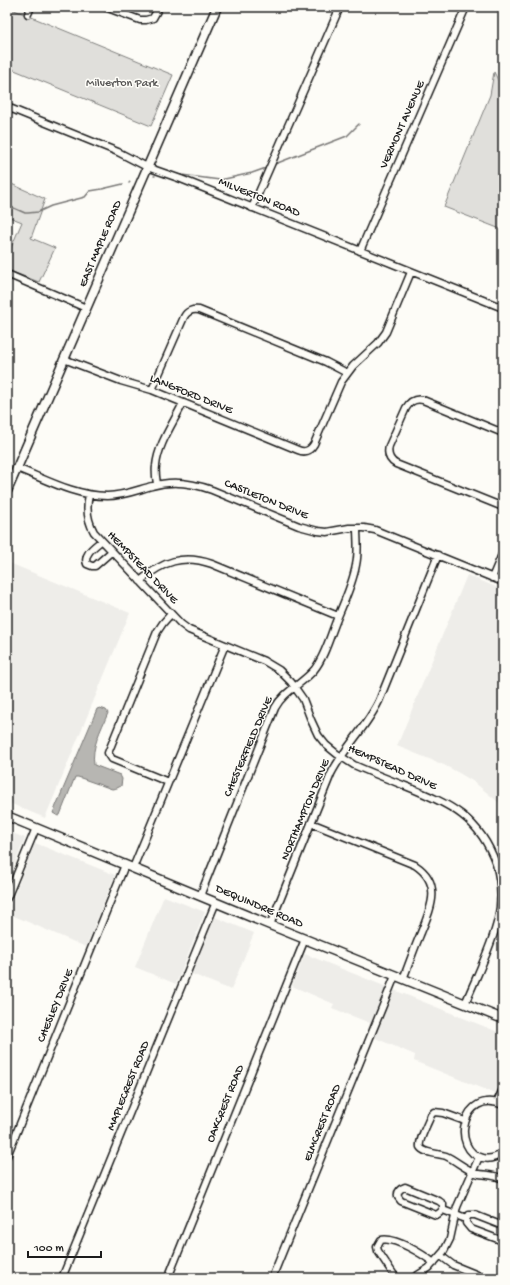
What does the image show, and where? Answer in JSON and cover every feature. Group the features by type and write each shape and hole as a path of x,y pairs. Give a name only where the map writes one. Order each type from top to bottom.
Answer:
{"main road":[{"name":"EAST MAPLE ROAD","path":"7,491 217,7"},
{"name":"DEQUINDRE ROAD","path":"7,816 270,925 503,1019"}],"street":[{"path":"28,14 31,7"},
{"path":"105,7 143,20 153,18 159,7"},
{"path":"252,208 340,7"},
{"name":"VERMONT AVENUE","path":"360,251 466,7"},
{"name":"MILVERTON ROAD","path":"7,107 118,152 147,167 503,308"},
{"path":"152,390 184,317 192,310 199,310 326,362 346,373 378,343 386,332 411,272"},
{"path":"7,274 86,308"},
{"name":"LANGFORD DRIVE","path":"64,359 121,381 152,390 302,452 309,450 314,444 346,373"},
{"path":"503,433 423,400 415,400 408,403 389,446 388,456 396,464 503,507"},
{"path":"157,484 157,459 166,436 183,403"},
{"name":"CASTLETON DRIVE","path":"17,468 88,495 116,495 157,484 184,483 205,488 312,530 333,531 357,528 375,530 503,582"},
{"name":"HEMPSTEAD DRIVE","path":"88,495 88,517 91,527 101,541 181,624 189,630 256,657 284,674 303,699 318,735 326,745 341,758 374,774 444,803 467,818 479,831 494,858 501,879 500,905 496,928 465,1004"},
{"name":"CHESTERFIELD DRIVE","path":"200,896 275,708 281,699 308,676 319,662 352,581 358,548 357,528"},
{"path":"101,541 87,555 87,564 95,566 111,552"},
{"path":"492,578 503,552"},
{"name":"NORTHAMPTON DRIVE","path":"270,925 331,774 368,721 379,701 438,555"},
{"path":"140,581 153,570 166,563 180,560 196,560 212,564 338,616"},
{"path":"168,782 112,759 108,753 157,632 163,622 171,614"},
{"name":"CHESLEY DRIVE","path":"7,1156 129,866 168,782 225,645"},
{"name":"ELMCREST ROAD","path":"272,1278 399,977 430,908 432,894 428,878 422,870 415,865 311,823"},
{"path":"7,898 36,828"},
{"name":"MAPLECREST ROAD","path":"62,1278 216,902"},
{"name":"OAKCREST ROAD","path":"168,1278 305,939"},
{"path":"503,1089 501,1104 490,1101 480,1103 471,1110 465,1121 464,1132 466,1143 471,1152 479,1157 490,1159 503,1153"},
{"path":"465,1121 443,1113 434,1112 429,1120 420,1145 423,1150 446,1156 478,1173 497,1176 503,1179"},
{"path":"413,1278 441,1256 450,1239 460,1199 479,1157"},
{"path":"402,1188 407,1188 439,1201 443,1204 443,1210 438,1214 433,1214 401,1201 398,1198 398,1193 402,1188"},
{"path":"443,1210 466,1219"},
{"path":"466,1219 469,1215 475,1215 503,1226"},
{"path":"466,1219 466,1223 470,1229 503,1241"},
{"path":"396,1278 378,1252 377,1247 381,1240 388,1239 412,1249 426,1256 434,1263"},
{"path":"441,1256 457,1267 485,1278"}],"shaded area":[{"path":"7,562 130,613 45,818 7,802"},
{"path":"467,575 503,590 503,806 474,782 459,773 444,765 397,746"},
{"path":"100,708 106,710 108,713 95,745 93,758 94,765 120,775 122,779 121,786 112,789 75,777 60,815 58,816 53,813 97,709"},
{"path":"7,831 25,838 7,884"},
{"path":"35,843 115,875 86,947 7,913"},
{"path":"164,896 205,912 176,984 135,967"},
{"path":"215,917 254,933 231,990 192,974"},
{"path":"305,954 503,1034 503,1097 414,1061 415,1055 366,1034 370,1023 332,1008 334,1004 292,986"}],"green space":[{"name":"Milverton Park","path":"7,7 173,75 151,126 7,67"},
{"path":"494,72 503,90 503,230 444,207 490,95"},
{"path":"7,182 45,199 31,238 55,248 39,282 7,270 7,257 22,222 7,216"}],"waterway":[{"path":"275,164 347,136 359,124"},
{"path":"174,174 220,180 252,173 266,168"},
{"path":"7,205 25,213 38,212 51,206 85,197 90,191 123,184"}]}
